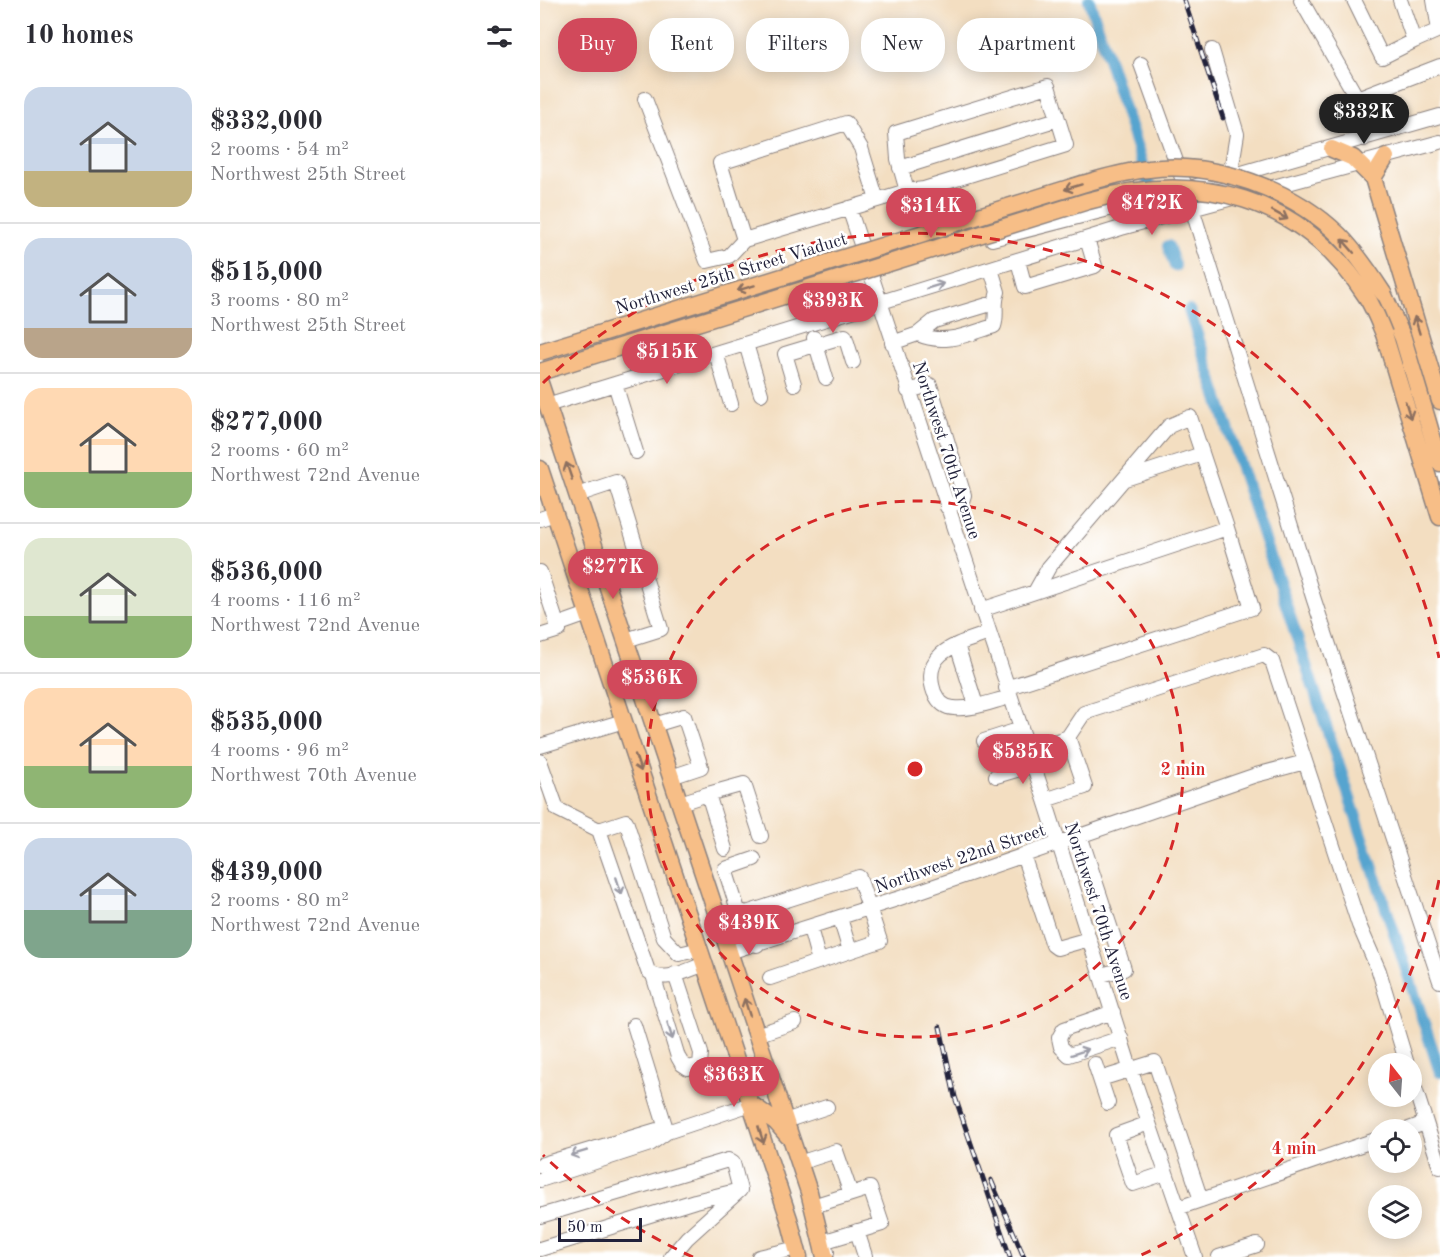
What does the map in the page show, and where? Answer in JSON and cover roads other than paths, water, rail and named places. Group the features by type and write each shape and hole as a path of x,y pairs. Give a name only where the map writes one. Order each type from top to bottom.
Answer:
{"main road":[{"path":"1332,149 1360,164 1373,178 1440,401"},
{"path":"1373,178 1386,158"},
{"name":"Northwest 25th Street Viaduct","path":"540,352 1082,184 1150,168 1215,172 1280,195 1309,211 1339,235 1364,265 1383,293 1403,338 1440,463"},
{"name":"Northwest 25th Street Viaduct","path":"540,372 1088,201 1126,191 1161,187 1207,189 1254,202 1282,216 1316,239 1344,267 1367,298 1384,334 1440,517"},
{"path":"540,383 544,406 578,495 799,1163 826,1252 798,1252 588,614 547,516 540,469"},
{"path":"588,614 599,614 610,618 624,635"},
{"path":"624,721 646,728 660,742"},
{"path":"703,958 729,952"},
{"path":"751,1104 776,1122 791,1139"}],"street":[{"path":"1300,0 1357,99 1359,121 1364,139"},
{"path":"1354,0 1382,57 1439,30 1434,0"},
{"path":"1400,0 1414,41"},
{"path":"1212,50 1237,134 1230,177"},
{"path":"1141,64 1186,189 1314,600 1440,981"},
{"path":"1357,99 1440,66"},
{"path":"645,99 707,261 729,256 744,240 907,191 924,189 1066,145 1048,86 896,134 900,168 907,191"},
{"path":"540,366 868,271 1186,189 1332,149 1440,116"},
{"path":"900,168 1058,119"},
{"path":"744,240 720,163 846,123 861,148 877,200"},
{"path":"544,406 1087,239 1440,142"},
{"name":"Northwest 70th Avenue","path":"849,208 1045,800 1130,1068 1195,1257"},
{"path":"1018,261 1025,287 1095,266 1087,239"},
{"path":"918,334 933,341 946,340 994,326 996,320 994,303 998,292 991,269"},
{"path":"892,343 918,334 934,321 994,303"},
{"path":"810,324 826,378"},
{"path":"794,384 785,354 845,336 853,362"},
{"path":"747,344 761,394"},
{"path":"716,353 731,404"},
{"path":"615,384 636,452"},
{"path":"908,391 930,385 964,495 962,501 947,507"},
{"path":"989,633 957,645 938,657 931,666 931,681 937,698 945,706 954,708 976,705 1252,608 1190,417 1169,426 1048,567 1035,592"},
{"path":"1123,480 1202,453"},
{"path":"578,495 616,483 661,629 624,635"},
{"path":"981,610 1227,528"},
{"path":"601,567 638,554"},
{"path":"540,572 559,630 540,636"},
{"path":"557,625 588,614"},
{"path":"957,645 976,705"},
{"path":"1028,751 1068,736 1084,713 1264,655 1272,661 1359,925 1379,971 1404,1053"},
{"path":"654,726 684,716 688,726 701,767 671,777"},
{"path":"540,746 624,721"},
{"path":"984,741 1021,729"},
{"path":"1045,800 1084,787 1068,736"},
{"path":"540,761 557,809 599,830 646,968 653,975 682,1064 688,1068 700,1065 699,1045 681,998 675,974"},
{"name":"Northwest 22nd Street","path":"729,952 868,909 1256,775 1305,762"},
{"path":"996,776 1033,765"},
{"path":"680,803 744,784 761,836"},
{"path":"708,794 725,849"},
{"path":"599,830 626,821 665,939 679,954 703,958"},
{"path":"1080,835 1124,969 1101,975"},
{"path":"1023,855 1053,945 1057,948 1089,939"},
{"path":"704,876 754,859"},
{"path":"725,869 738,910 747,913 859,877 880,941 770,978"},
{"path":"747,913 756,945"},
{"path":"840,918 850,951"},
{"path":"810,928 819,961"},
{"path":"639,948 665,939"},
{"path":"653,975 666,977 675,974 703,958"},
{"path":"662,1005 681,998"},
{"path":"1113,1012 1064,1029 1059,1038 1061,1047 1069,1055 1121,1038"},
{"path":"756,1035 795,1022"},
{"path":"634,1025 667,1132"},
{"path":"1100,1079 1155,1062 1201,1200"},
{"path":"1095,1064 1108,1103"},
{"path":"540,1180 650,1144 667,1132 751,1104"},
{"path":"785,1121 827,1107"},
{"path":"1420,1107 1440,1167"},
{"path":"1149,1124 1116,1134 1133,1184 1166,1173"},
{"path":"540,1165 657,1130 667,1132"},
{"path":"1179,1208 1368,1142"},
{"path":"799,1163 836,1151 851,1194"},
{"path":"540,1216 728,1160 736,1169 740,1190"},
{"path":"813,1206 870,1188 882,1224 856,1232 826,1252"},
{"path":"540,1249 695,1201 740,1190"},
{"path":"671,1257 740,1190"},
{"path":"856,1232 865,1256"},
{"path":"1219,1257 1257,1245"},
{"path":"759,1257 798,1252"}],"waterway":[{"path":"1089,0 1150,188"},
{"path":"1168,246 1175,266"},
{"path":"1189,310 1440,1072"}],"railway":[{"path":"1184,0 1223,118"},
{"path":"940,1027 955,1097 1010,1257"},
{"path":"991,1180 1024,1257"}]}
